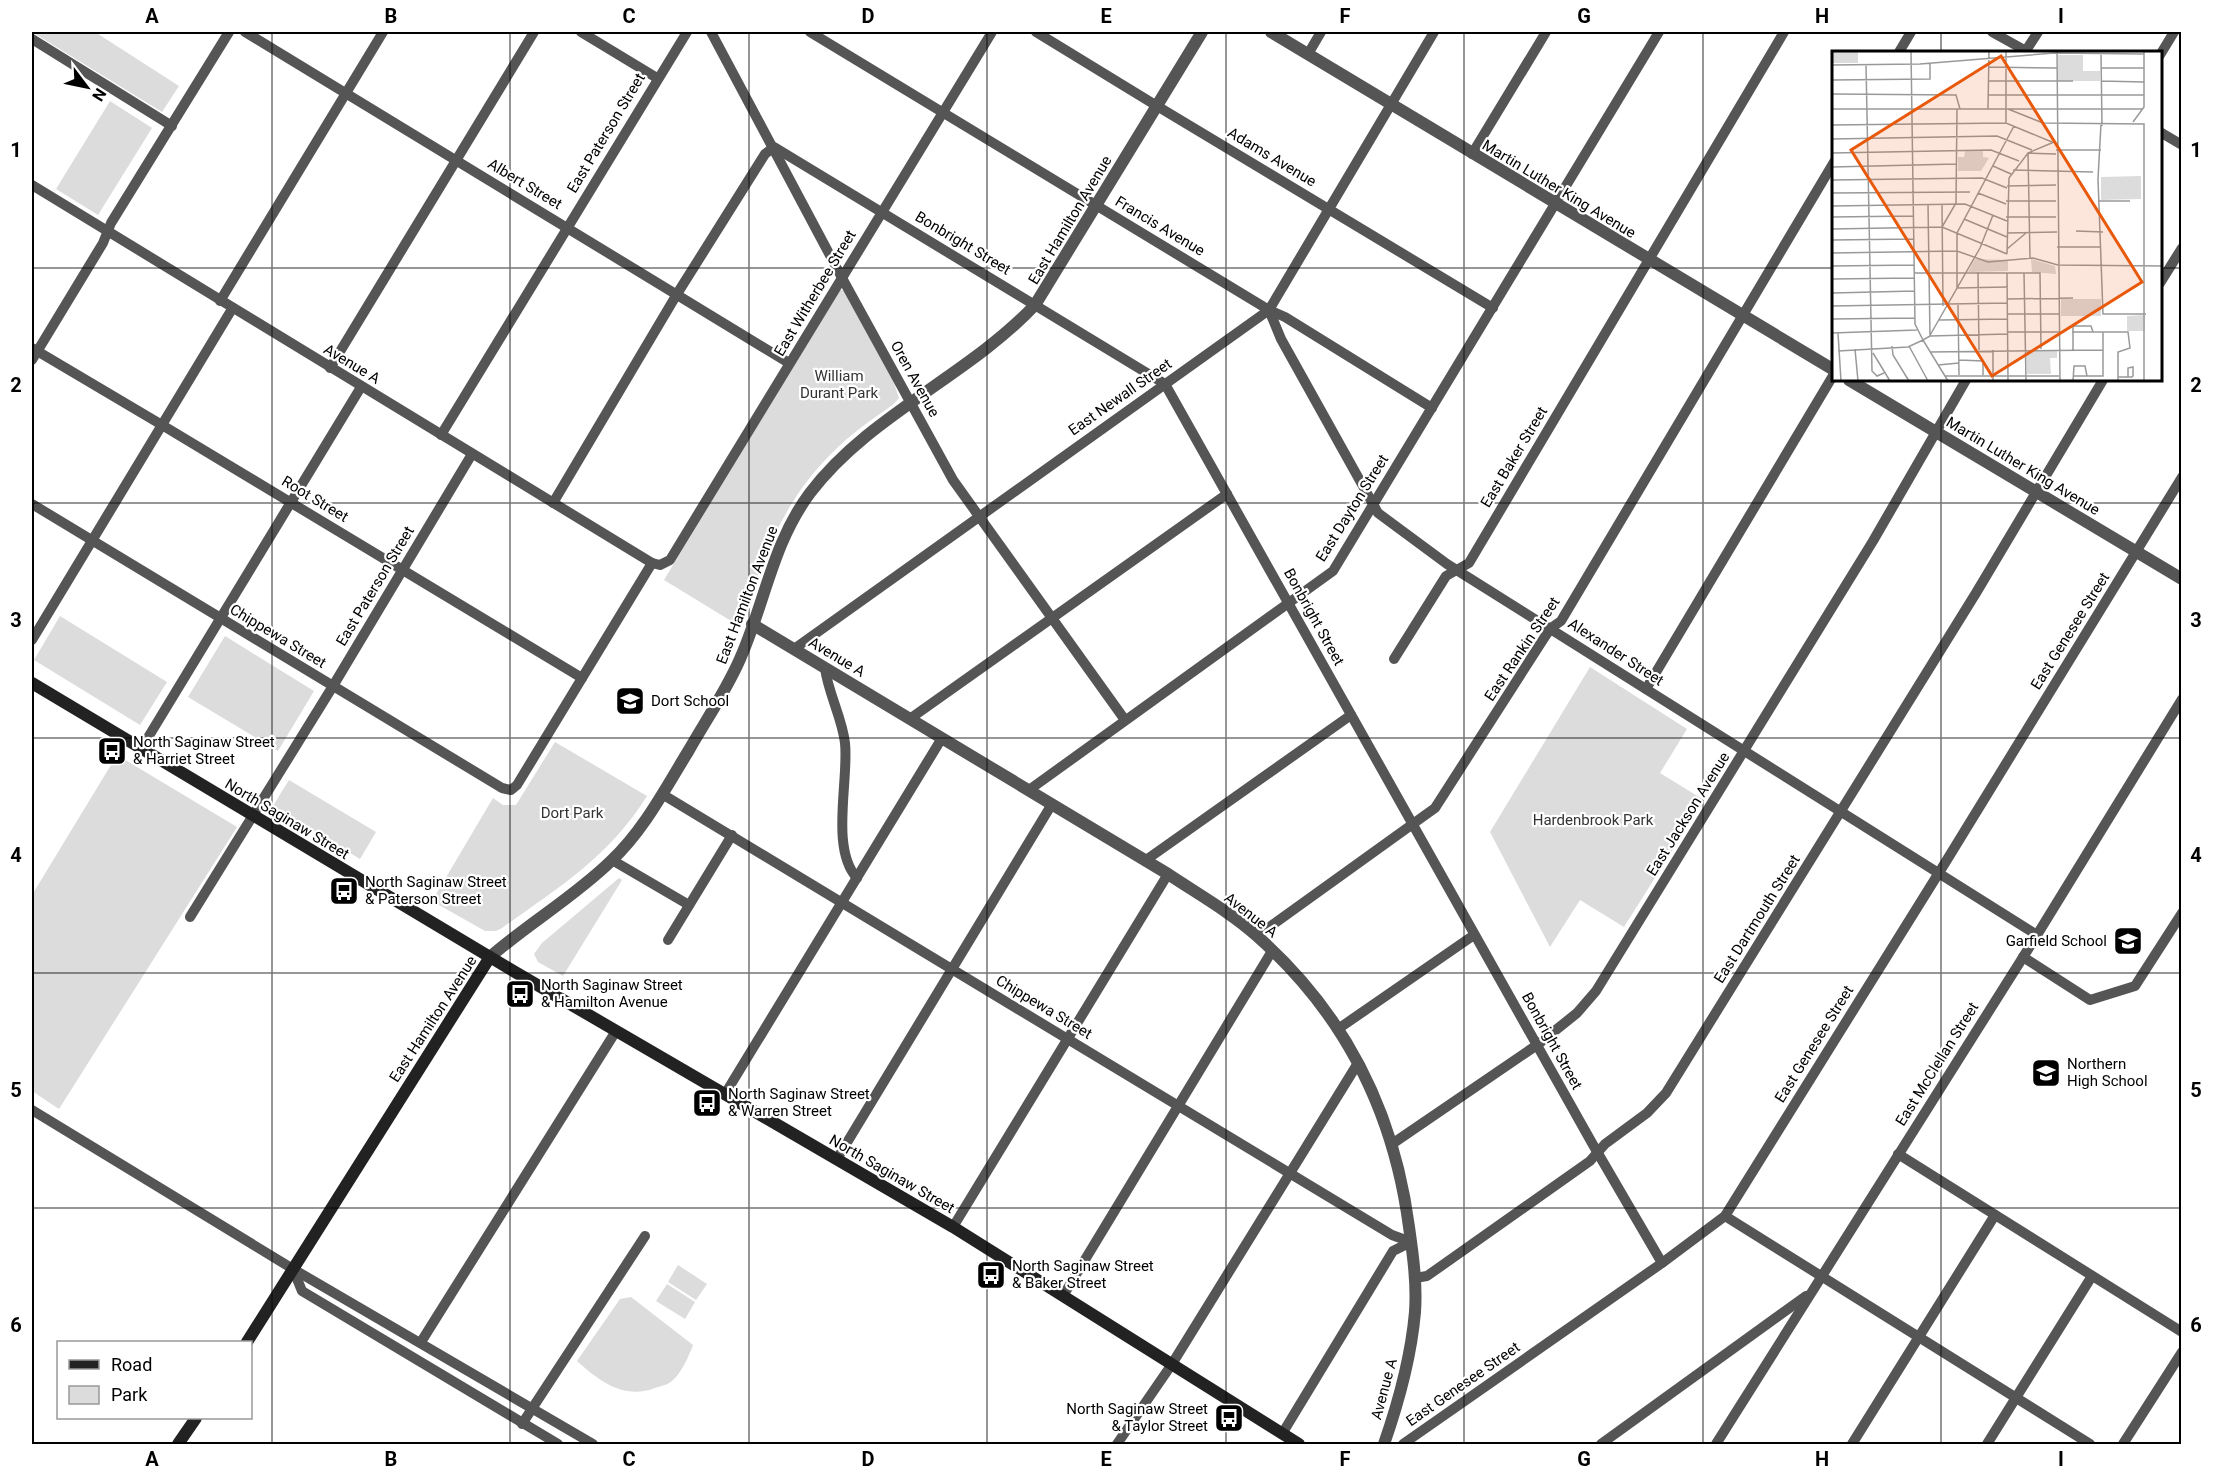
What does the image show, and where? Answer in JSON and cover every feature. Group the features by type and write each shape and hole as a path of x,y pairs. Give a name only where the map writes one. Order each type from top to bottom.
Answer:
{"main road":[{"name":"North Saginaw Street","path":"32,682 490,957 953,1227 1299,1444"},
{"name":"East Hamilton Avenue","path":"248,1341 490,957"},
{"path":"177,1444 195,1419"}],"street":[{"path":"34,353 229,32"},
{"name":"Albert Street","path":"244,32 789,363"},
{"path":"220,301 383,32"},
{"path":"330,368 534,32"},
{"path":"581,32 657,78"},
{"name":"East Paterson Street","path":"441,435 687,32"},
{"name":"Oren Avenue","path":"711,32 953,480 1125,720"},
{"name":"Francis Avenue","path":"810,32 1269,310 1285,317 1432,408"},
{"name":"East Witherbee Street","path":"511,790 517,785 582,678 656,564 670,560 841,276 992,32"},
{"name":"Adams Avenue","path":"1036,32 1493,308"},
{"name":"East Hamilton Avenue","path":"490,957 582,887 636,834 732,676 779,548 809,494 848,451 998,340 1035,305 1202,32"},
{"name":"Martin Luther King Avenue","path":"1271,32 1832,371"},
{"path":"1308,54 1321,32"},
{"name":"East Newall Street","path":"794,649 1269,310 1434,32"},
{"path":"1472,154 1546,32"},
{"name":"East Dayton Street","path":"1029,790 1333,571 1659,32"},
{"name":"East Baker Street","path":"1394,659 1446,576 1469,563 1784,32"},
{"path":"1900,51 1911,32"},
{"path":"1992,32 2024,51"},
{"path":"2027,51 2038,32"},
{"path":"2162,52 2174,32"},
{"path":"32,39 172,126"},
{"path":"2162,133 2181,145"},
{"path":"553,503 678,294 765,154 774,147"},
{"name":"Bonbright Street","path":"774,147 1165,384 1290,603 1474,935 1662,1263"},
{"name":"East Rankin Street","path":"1257,936 1435,808 1551,628 1561,621 1832,164"},
{"name":"Avenue A","path":"32,185 232,309 656,564"},
{"path":"2162,280 2181,248"},
{"path":"32,640 232,309"},
{"name":"Alexander Street","path":"1269,310 1281,339 1378,513 1458,570 2037,935"},
{"name":"Root Street","path":"34,353 162,424 582,678"},
{"path":"1646,689 1832,374"},
{"name":"Martin Luther King Avenue","path":"1851,381 2181,579"},
{"name":"East Jackson Avenue","path":"1392,1144 1537,1045 1577,1013 1596,991 1873,541 1965,381"},
{"name":"East Dartmouth Street","path":"1415,1278 1427,1276 1590,1161 1605,1144 1647,1113 1666,1093 1842,813 2102,381"},
{"path":"141,749 361,387"},
{"name":"East Paterson Street","path":"190,917 333,686 472,454"},
{"name":"East Genesee Street","path":"1403,1444 1662,1263 1725,1216 2181,477"},
{"path":"911,718 1227,494"},
{"name":"Chippewa Street","path":"32,504 502,788 511,790"},
{"name":"Avenue A","path":"752,624 1168,874 1257,936 1316,998 1358,1063 1385,1121 1406,1203 1415,1278 1412,1337 1403,1383 1384,1444"},
{"path":"825,668 826,678 840,716 845,745 842,801 843,840 849,869 857,878"},
{"name":"East McClellan Street","path":"1716,1444 2037,935 2181,699"},
{"path":"1146,860 1351,715"},
{"path":"725,1094 942,738"},
{"name":"Chippewa Street","path":"662,794 1392,1235 1411,1242"},
{"path":"837,1159 1052,804"},
{"path":"668,940 732,836"},
{"path":"612,860 690,904"},
{"path":"953,1227 1168,874"},
{"path":"2022,957 2090,1000 2135,986 2181,913"},
{"path":"1338,1029 1474,935"},
{"path":"1063,1296 1272,951"},
{"path":"421,1342 616,1031"},
{"path":"1118,1444 1172,1364 1358,1063"},
{"path":"32,1110 293,1269 593,1444"},
{"path":"1898,1154 2181,1332"},
{"path":"1852,1444 1995,1215"},
{"path":"1725,1216 2090,1444"},
{"path":"522,1424 645,1236"},
{"path":"1282,1434 1393,1251 1411,1242"},
{"path":"293,1269 302,1291 558,1444"},
{"path":"1987,1444 2092,1276"},
{"path":"1601,1444 1811,1292"},
{"path":"2123,1444 2181,1352"}],"green space":[{"path":"32,32 95,32 179,86 162,112"},
{"path":"110,101 152,128 98,215 56,189"},
{"name":"William Durant Park","path":"840,290 844,290 894,383 899,398 840,446 817,469 801,490 776,532 757,578 741,627 664,580"},
{"path":"60,616 167,682 140,725 34,660"},
{"path":"225,636 314,691 278,751 188,697"},
{"name":"Hardenbrook Park","path":"1590,667 1687,729 1660,773 1704,800 1624,927 1580,900 1550,947 1490,832"},
{"name":"Dort Park","path":"555,742 647,796 616,837 581,870 502,928 496,931 485,931 432,901 493,798 503,805 516,805"},
{"path":"117,755 237,827 59,1109 32,1091 32,895"},
{"path":"289,780 376,832 360,859 273,806"},
{"path":"619,878 622,880 563,976 538,962 534,954 542,943"},
{"path":"678,1265 707,1284 696,1300 668,1282"},
{"path":"667,1284 695,1302 685,1319 656,1301"},
{"path":"631,1297 693,1345 682,1369 672,1381 644,1391 633,1392 622,1390 603,1381 577,1361 620,1299"}],"place":[{"name":"Dort School","path":"630,701"},
{"name":"North Saginaw Street & Harriet Street","path":"112,751"},
{"name":"North Saginaw Street & Paterson Street","path":"344,891"},
{"name":"Garfield School","path":"2128,941"},
{"name":"North Saginaw Street & Hamilton Avenue","path":"520,994"},
{"name":"Northern High School","path":"2046,1073"},
{"name":"North Saginaw Street & Warren Street","path":"707,1103"},
{"name":"North Saginaw Street & Baker Street","path":"991,1275"},
{"name":"North Saginaw Street & Taylor Street","path":"1229,1418"}]}
